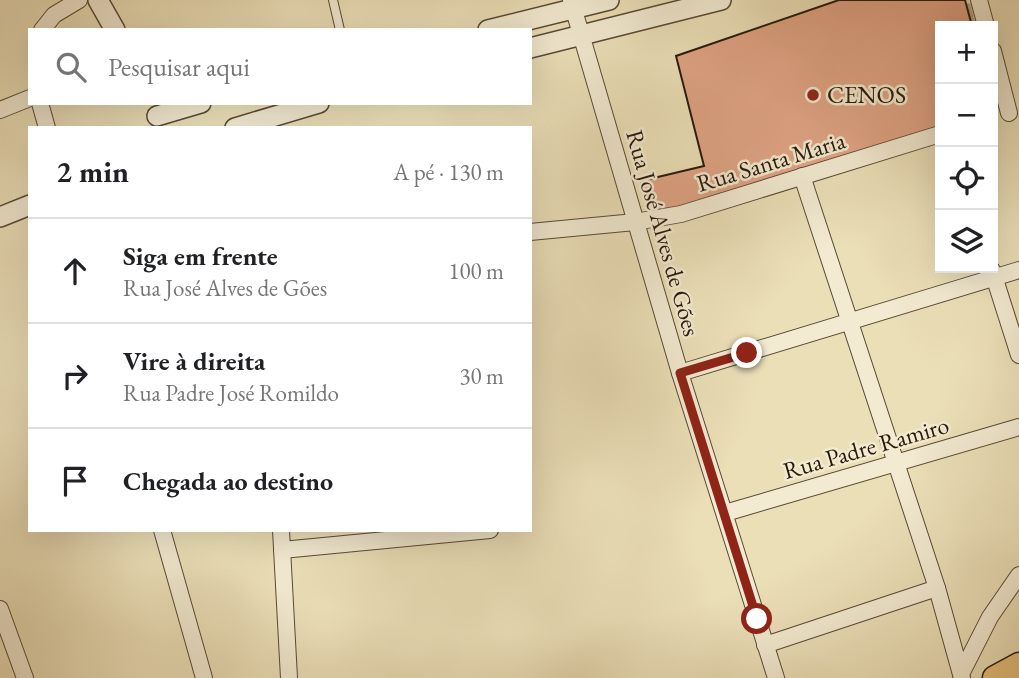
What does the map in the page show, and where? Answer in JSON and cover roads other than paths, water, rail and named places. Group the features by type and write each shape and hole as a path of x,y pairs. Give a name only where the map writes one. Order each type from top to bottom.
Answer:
{"main road":[{"path":"995,678 1019,665"}],"street":[{"path":"44,28 54,15 79,0"},
{"path":"98,0 114,28"},
{"path":"495,28 573,4 608,0"},
{"path":"532,48 721,0"},
{"path":"979,0 985,21"},
{"name":"Rua José Alves de Gões","path":"573,4 680,373 776,678"},
{"path":"998,65 1014,111"},
{"path":"0,110 28,99"},
{"path":"41,105 46,126"},
{"path":"156,116 194,105"},
{"path":"258,124 313,105"},
{"name":"Rua Santa Maria","path":"532,232 635,222 681,214 935,136"},
{"path":"802,176 937,588 962,676"},
{"path":"0,218 28,206"},
{"path":"998,272 1019,270"},
{"path":"680,373 848,323 993,273 1019,355"},
{"name":"Rua Padre Ramiro","path":"725,513 1019,427"},
{"path":"163,532 204,678"},
{"path":"281,532 289,678"},
{"path":"282,550 469,532"},
{"path":"962,676 990,617 1019,575"},
{"path":"765,645 937,588"},
{"path":"0,609 25,678"}],"lane":[{"path":"333,0 340,28"}],"place":[{"name":"CENOS","path":"813,95"}]}
